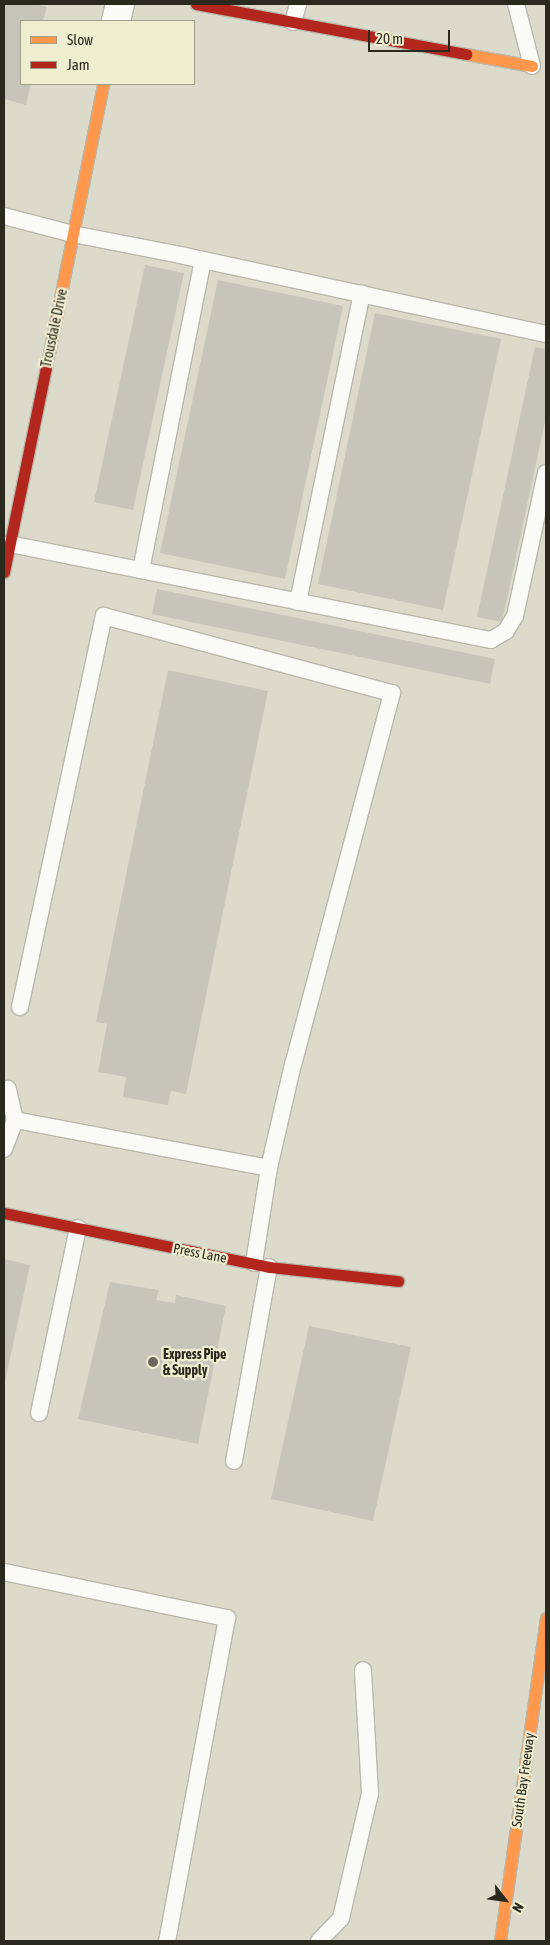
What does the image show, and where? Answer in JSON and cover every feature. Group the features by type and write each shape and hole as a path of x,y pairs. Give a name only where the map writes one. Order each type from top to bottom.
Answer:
{"main road":[{"path":"196,4 532,66"},
{"name":"Trousdale Drive","path":"4,572 104,85"},
{"name":"Press Lane","path":"4,1213 262,1265 398,1281"},
{"name":"South Bay Freeway","path":"500,1941 546,1618"}],"street":[{"path":"116,20 120,4"}],"lane":[{"path":"293,22 298,4"},
{"path":"516,4 532,66"},
{"path":"4,216 73,234 546,334"},
{"path":"141,570 203,260"},
{"path":"298,602 362,294"},
{"path":"10,544 491,640 506,631 515,616 546,473"},
{"path":"20,1007 104,616 392,693 293,1064 269,1168 262,1265 234,1461"},
{"path":"4,1149 14,1120 8,1089"},
{"path":"14,1120 269,1168"},
{"path":"39,1413 78,1228"},
{"path":"4,1572 226,1618 167,1941"},
{"path":"319,1941 341,1918 370,1792 363,1670"}],"building":[{"path":"4,4 35,4 47,7 43,20 20,20 20,85 31,85 26,105 4,99"},
{"path":"145,265 184,273 133,510 94,502"},
{"path":"218,280 343,306 285,579 160,553"},
{"path":"375,313 501,339 443,610 318,584"},
{"path":"535,347 546,349 546,417 502,622 477,617"},
{"path":"157,589 495,659 490,684 152,614"},
{"path":"168,670 268,691 186,1094 171,1091 168,1105 123,1097 126,1077 98,1072 107,1024 96,1022"},
{"path":"4,1259 30,1265 5,1382 4,1382"},
{"name":"Express Pipe & Supply","path":"110,1282 159,1290 156,1300 175,1303 176,1295 226,1306 198,1444 78,1419"},
{"path":"309,1326 411,1347 373,1521 271,1499"}],"traffic: slow":[{"path":"466,54 532,66"},
{"path":"58,308 103,85"},
{"path":"500,1941 546,1618"}],"traffic: jam":[{"path":"196,4 466,54"},
{"path":"4,572 58,308"},
{"path":"4,1213 269,1267 398,1281"}],"place":[{"name":"Express Pipe & Supply","path":"153,1362"}]}
